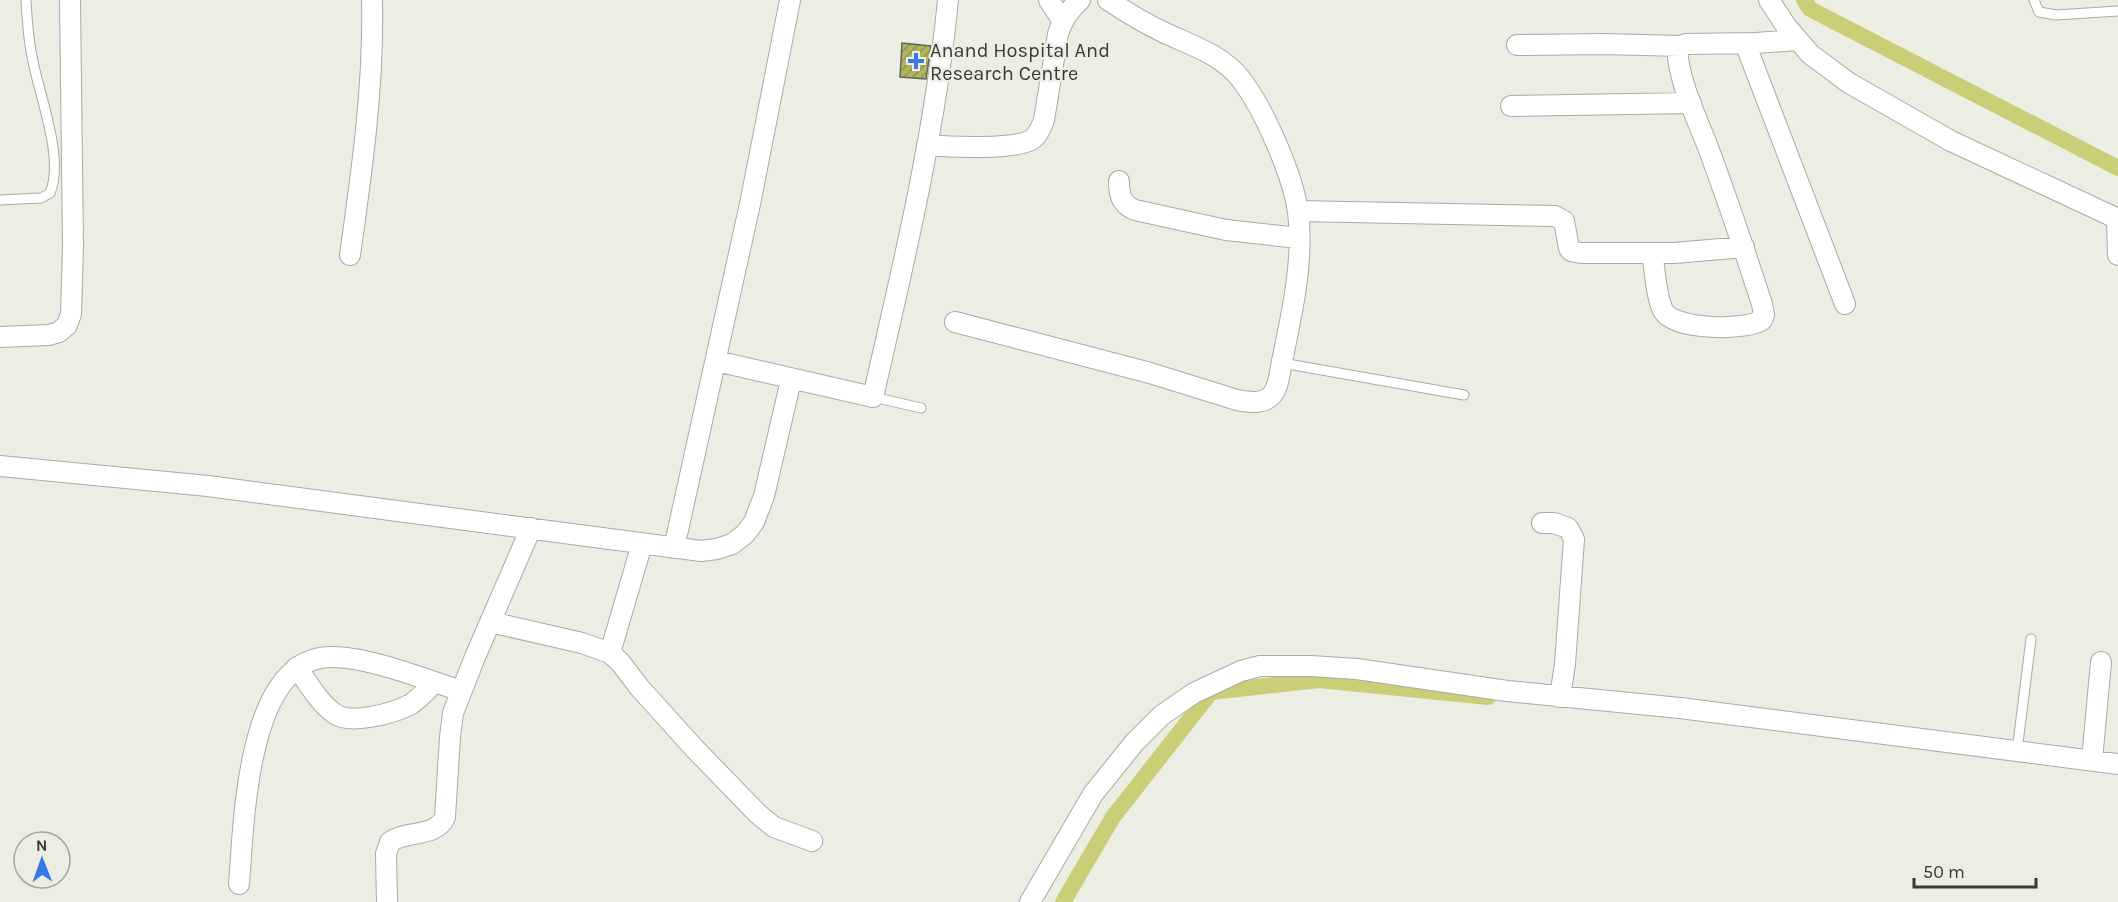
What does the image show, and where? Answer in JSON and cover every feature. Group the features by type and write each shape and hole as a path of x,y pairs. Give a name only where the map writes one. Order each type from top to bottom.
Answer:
{"street":[{"path":"0,337 50,335 67,326 71,314 73,248 70,0"},
{"path":"350,255 365,136 373,29 372,0"},
{"path":"674,548 769,115 790,0"},
{"path":"716,361 873,397 903,267 927,145 944,44 948,0"},
{"path":"1049,0 1062,20"},
{"path":"927,145 953,147 1009,145 1034,139 1044,120 1062,20 1080,0"},
{"path":"956,322 1150,373 1237,400 1251,402 1264,400 1272,395 1278,383 1299,258 1299,238 1298,212 1292,186 1278,147 1252,96 1226,63 1131,15 1108,0"},
{"path":"1769,0 1797,40 1830,69 1872,98 1951,141 2118,219 2118,255"},
{"path":"1517,45 1681,46 1694,43 1797,40"},
{"path":"1745,43 1845,304"},
{"path":"1652,253 1660,300 1664,311 1671,319 1701,326 1749,325 1762,320 1764,309 1744,247 1691,103 1678,57 1678,50 1681,46"},
{"path":"1511,106 1691,103"},
{"path":"1119,181 1122,201 1127,207 1135,210 1226,230 1299,238"},
{"path":"1298,212 1555,216 1564,221 1567,243 1571,250 1581,252 1652,253 1744,247"},
{"path":"0,466 186,484 701,551 732,544 745,534 754,522 764,496 791,380"},
{"path":"1542,523 1554,523 1568,528 1574,539 1565,664 1560,696"},
{"path":"387,902 386,861 390,842 402,836 434,829 442,824 445,818 453,713 531,528"},
{"path":"610,653 642,544"},
{"path":"490,622 574,641 610,653 700,754 758,814 774,827 812,841"},
{"path":"239,884 245,800 255,746 276,693 291,672 306,661 330,657 371,663 461,691"},
{"path":"2092,760 2102,662"},
{"path":"1030,902 1093,794 1134,743 1162,715 1194,693 1241,671 1260,666 1357,669 1507,691 1680,708 2118,764"},
{"path":"297,667 328,709 337,716 348,718 395,711 421,697 435,682"}],"lane":[{"path":"0,200 41,198 50,193 53,182 51,132 32,56 26,0"},
{"path":"2034,0 2039,12 2046,14 2118,10"},
{"path":"1282,363 1464,395"},
{"path":"873,397 921,408"},
{"path":"2017,751 2031,639"}],"building":[{"path":"902,43 931,46 926,79 900,77"}],"waterway":[{"path":"1804,0 1810,9 2118,168"},
{"path":"1063,902 1113,817 1211,692 1319,680 1488,697"}],"place":[{"name":"Anand Hospital And Research Centre","path":"916,61"}]}
